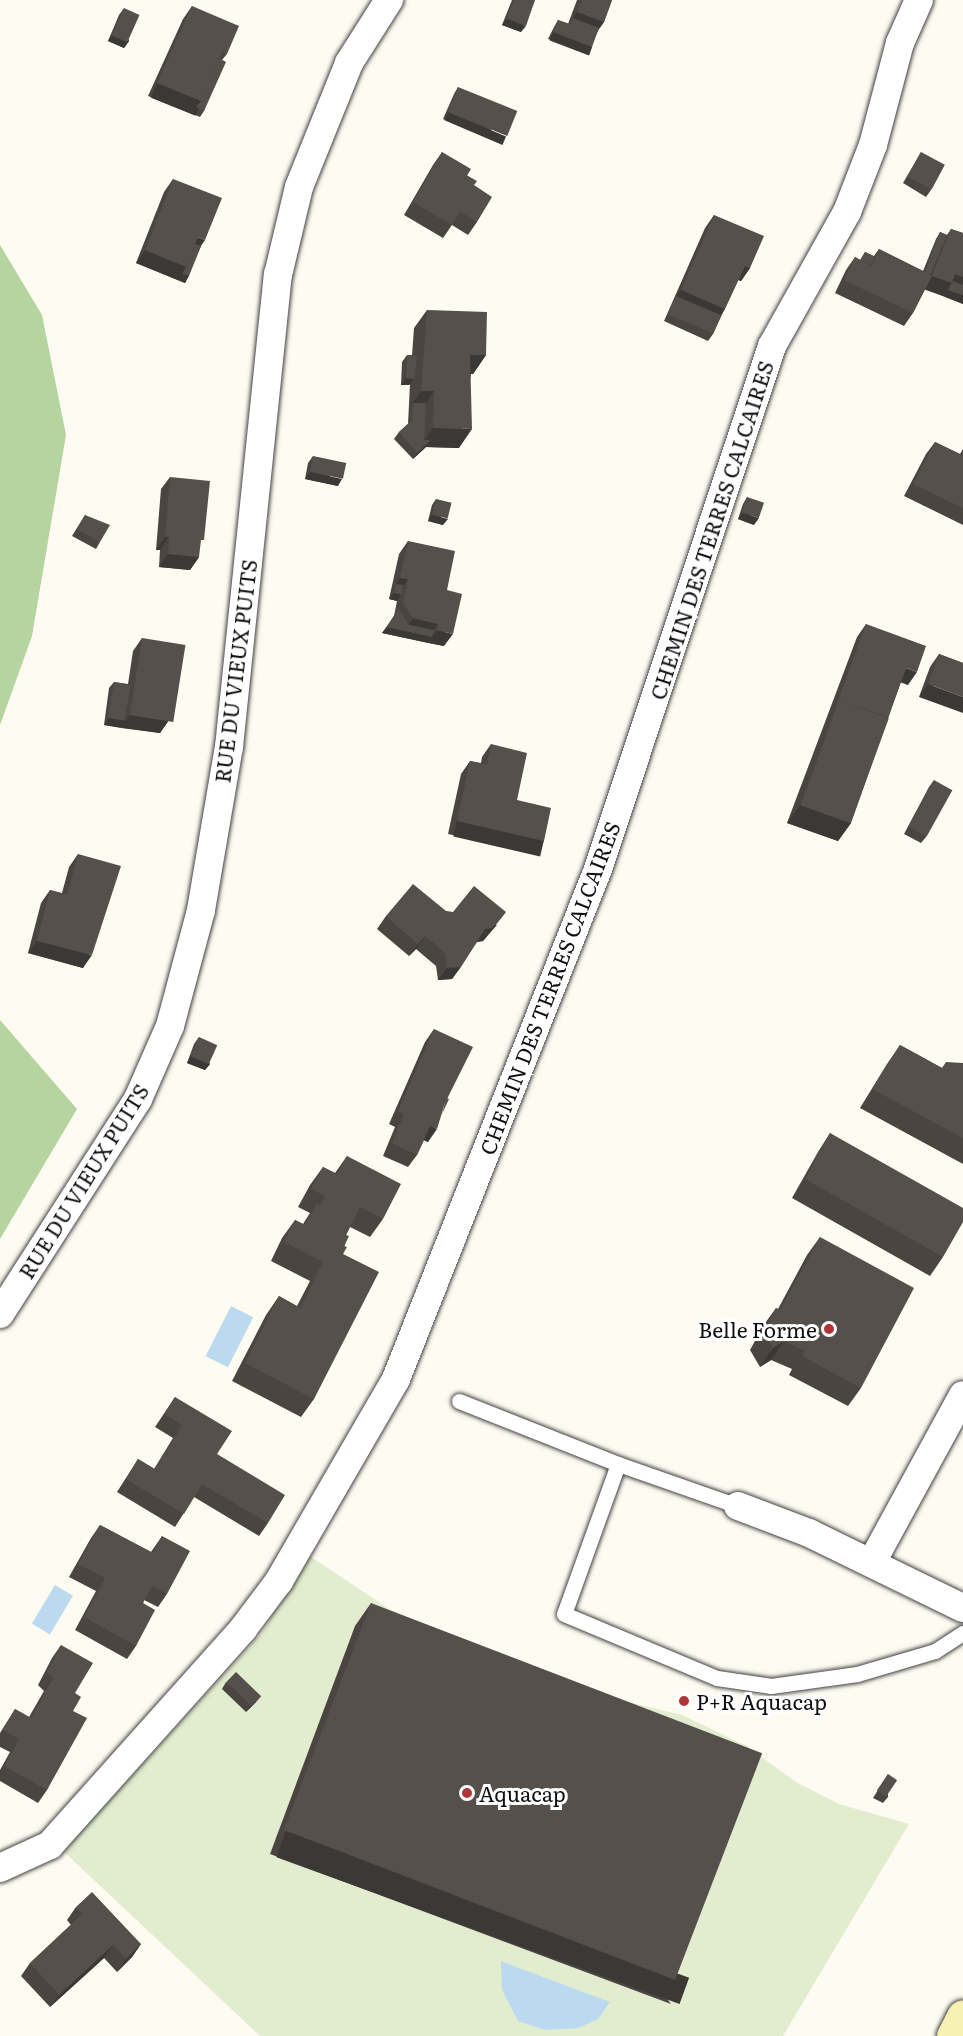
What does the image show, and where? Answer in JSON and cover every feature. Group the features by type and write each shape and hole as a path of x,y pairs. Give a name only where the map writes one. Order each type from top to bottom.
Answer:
{"main road":[{"path":"952,2036 963,2016"}],"street":[{"name":"RUE DU VIEUX PUITS","path":"0,1314 138,1099 170,1026 201,910 229,747 278,275 298,187 350,63 389,0"},
{"name":"CHEMIN DES TERRES CALCAIRES","path":"0,1868 50,1845 243,1629 279,1581 396,1379 598,869 772,346 847,212 873,145 900,43 919,0"},
{"path":"872,1562 963,1395"},
{"path":"738,1506 872,1562 963,1608"}],"lane":[{"path":"459,1401 618,1464 738,1506"},
{"path":"618,1464 564,1614 680,1660 717,1678 771,1686 857,1674 935,1651 963,1632"}],"green space":[{"path":"0,245 42,315 66,435 32,636 0,725"},
{"path":"0,1020 77,1109 0,1239"},
{"name":"Aquacap","path":"308,1555 415,1626 620,1700 682,1715 745,1745 796,1782 839,1804 909,1824 783,2036 260,2036 63,1851 262,1633"}],"water":[{"path":"231,1306 253,1317 228,1367 206,1356"},
{"path":"55,1585 73,1596 50,1634 32,1624"},
{"path":"501,1961 610,2002 598,2019 578,2028 545,2030 518,2021 502,1990"}],"building":[{"path":"514,0 535,0 526,26 507,19"},
{"path":"582,0 612,0 604,22 577,12"},
{"path":"192,6 239,26 227,54 222,51 201,101 157,83"},
{"path":"124,8 140,15 127,42 112,35"},
{"path":"573,18 599,28 592,47 553,32 558,20 570,24"},
{"path":"219,58 226,62 204,111 196,107 201,101"},
{"path":"458,87 517,111 507,136 448,112"},
{"path":"442,152 471,169 465,179 492,197 477,222 460,212 452,225 413,202"},
{"path":"921,152 945,165 932,189 908,177"},
{"path":"468,176 477,181 474,185 465,179"},
{"path":"173,179 222,198 205,240 198,237 186,267 145,250"},
{"path":"714,215 764,236 750,268 745,266 725,309 681,290"},
{"path":"951,229 963,233 963,277 955,274 952,283 932,276"},
{"path":"940,232 947,235 930,275 879,251 875,257 879,249 925,272"},
{"path":"195,244 201,246 189,276 182,274 186,267"},
{"path":"879,251 932,276 913,313 844,280 855,257 872,266"},
{"path":"865,252 875,257 871,265 861,260"},
{"path":"953,281 963,285 963,295 948,290"},
{"path":"676,296 721,315 713,334 668,314"},
{"path":"427,310 487,312 486,355 470,355 472,429 433,428 434,391 421,391"},
{"path":"407,355 417,356 414,379 406,378"},
{"path":"413,403 426,403 424,440 431,440 417,453 399,432 412,420"},
{"path":"935,442 962,455 963,453 963,508 913,484"},
{"path":"313,456 346,463 343,479 310,472"},
{"path":"170,477 210,481 204,540 201,540 199,557 168,554 169,537 165,537"},
{"path":"747,497 764,503 759,518 742,512"},
{"path":"436,499 452,503 448,518 432,515"},
{"path":"85,515 110,525 100,542 77,529"},
{"path":"408,541 455,551 447,590 462,594 453,634 437,630 438,624 413,618 403,603 408,579 400,578"},
{"path":"396,584 403,585 402,594 395,593"},
{"path":"398,609 409,625 434,630 432,637 387,627"},
{"path":"866,624 926,646 917,672 906,668 888,717 839,700 836,706"},
{"path":"142,638 185,645 173,722 130,715"},
{"path":"939,654 963,663 963,697 928,684"},
{"path":"114,682 131,685 124,720 108,717"},
{"path":"839,700 889,718 850,823 801,805"},
{"path":"491,744 527,753 517,800 551,808 544,841 457,821 470,761 487,765"},
{"path":"934,780 952,790 927,837 908,826"},
{"path":"78,854 121,866 92,955 37,941 50,890 67,895"},
{"path":"413,884 446,911 453,912 474,886 506,912 492,928 485,929 461,967 447,968 445,953 425,936 418,944 386,916"},
{"path":"434,1029 473,1047 445,1103 437,1129 430,1126 417,1155 392,1143 404,1114 398,1111"},
{"path":"199,1037 217,1045 209,1064 190,1056"},
{"path":"900,1045 942,1068 946,1062 963,1063 963,1138 872,1089"},
{"path":"830,1133 963,1208 963,1222 943,1257 805,1179"},
{"path":"347,1156 401,1184 383,1219 360,1207 346,1235 349,1236 341,1253 379,1272 314,1399 245,1363 279,1296 300,1308 323,1262 284,1242 295,1220 305,1225 317,1203 320,1205 325,1196 311,1189 323,1167 337,1174"},
{"path":"820,1237 914,1288 861,1388 802,1356 805,1351 784,1341 773,1348 763,1332 776,1308 780,1310"},
{"path":"175,1397 232,1431 217,1454 285,1495 268,1523 202,1484 184,1514 126,1479 138,1459 155,1469 182,1425 164,1414"},
{"path":"100,1525 153,1553 162,1536 190,1551 167,1594 152,1586 143,1603 155,1610 136,1646 84,1617 105,1578 78,1564"},
{"path":"371,1603 762,1753 675,1980 284,1830"},
{"path":"61,1645 93,1663 75,1693 81,1697 73,1711 87,1718 47,1790 4,1766 19,1739 3,1730 15,1709 31,1718 53,1678 47,1672"},
{"path":"236,1672 261,1696 251,1706 226,1682"},
{"path":"888,1774 897,1780 886,1797 877,1791"},
{"path":"92,1892 141,1944 126,1959 113,1945 59,1995 30,1963 82,1914 76,1907"}],"place":[{"name":"Belle Forme","path":"829,1329"},
{"name":"P+R Aquacap","path":"684,1701"},
{"name":"Aquacap","path":"467,1793"}]}
